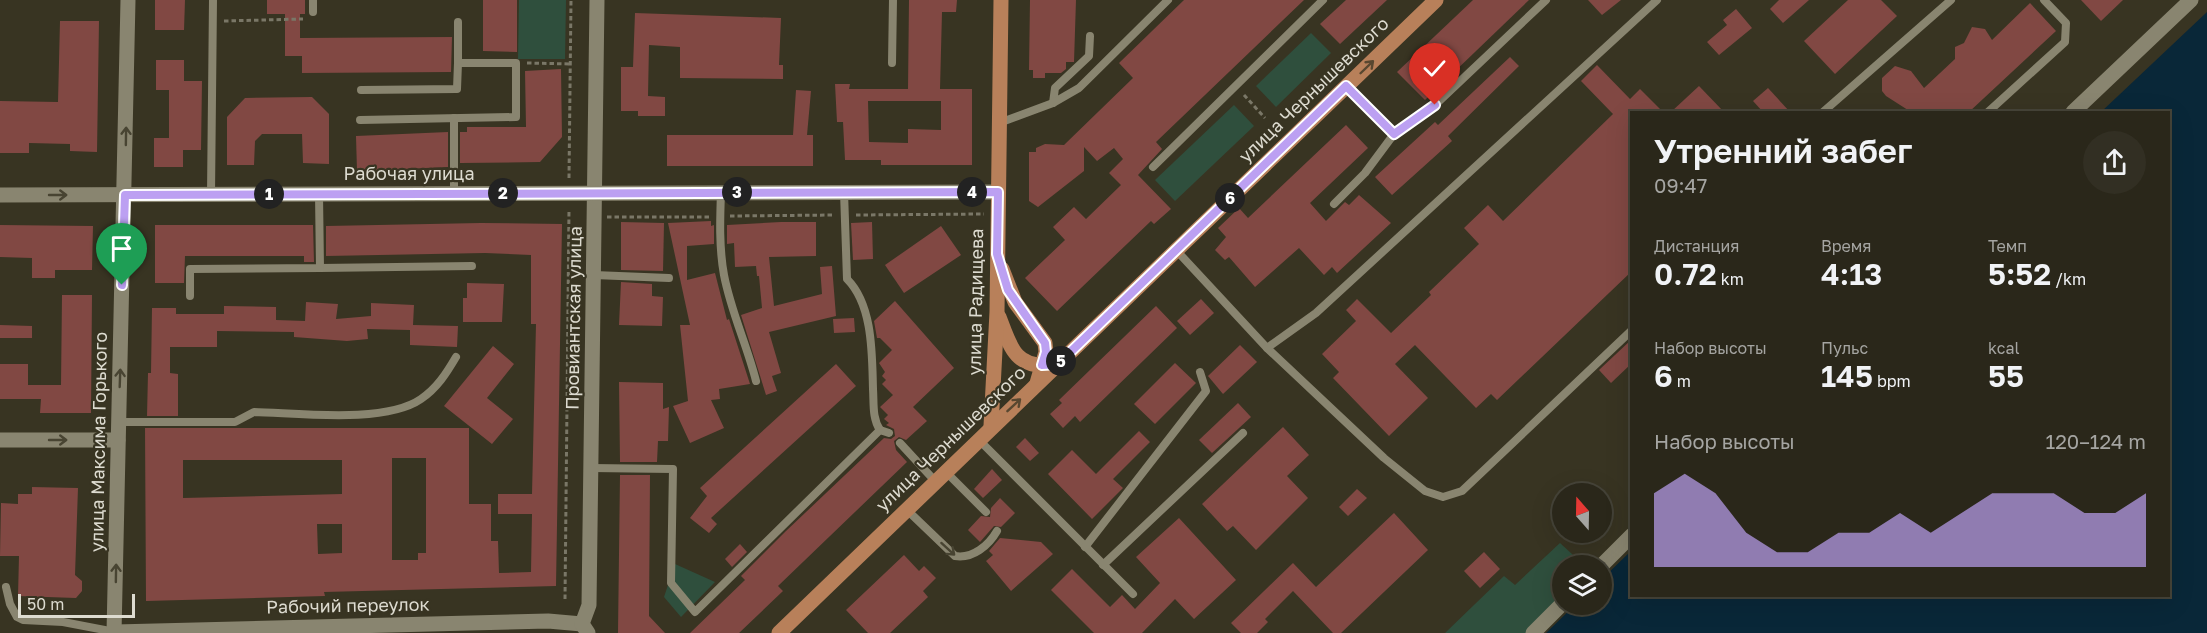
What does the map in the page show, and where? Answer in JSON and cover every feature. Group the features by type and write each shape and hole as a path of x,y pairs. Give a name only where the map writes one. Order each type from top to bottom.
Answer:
{"main road":[{"name":"улица Радищева","path":"991,426 997,312 1000,0"},
{"name":"улица Чернышевского","path":"779,633 991,426 1436,0"},
{"path":"997,254 1008,290 1045,343 1046,352 1036,383"},
{"path":"997,312 1017,357 1032,365 1058,364"}],"street":[{"name":"улица Максима Горького","path":"115,632 128,0"},
{"name":"Провиантская улица","path":"585,628 589,605 597,0"},
{"path":"2074,111 2191,0"},
{"name":"Рабочая улица","path":"0,195 998,192"},
{"path":"0,440 118,440"},
{"path":"1612,555 1630,537"},
{"path":"1533,633 1552,614"},
{"name":"Рабочий переулок","path":"115,632 548,621 585,628"}],"lane":[{"path":"211,194 213,0"},
{"path":"313,0 313,12"},
{"path":"892,63 893,0"},
{"path":"999,123 1053,103 1079,88 1168,0"},
{"path":"1153,167 1323,0"},
{"path":"1334,204 1365,173 1394,134 1435,105 1546,0"},
{"path":"1267,348 1316,313 1657,0"},
{"path":"1824,111 1951,0"},
{"path":"1989,111 2065,42 2066,23 2044,0"},
{"path":"361,90 457,88 458,22"},
{"path":"1053,103 1055,88 1089,56 1090,36"},
{"path":"360,120 516,117 516,63 458,63"},
{"path":"1346,86 1394,134"},
{"path":"454,118 454,193"},
{"path":"721,192 724,274 756,381"},
{"path":"844,192 847,279 858,290 871,333 874,416 880,430"},
{"path":"319,194 320,268"},
{"path":"1176,250 1267,348 1384,458 1425,491 1443,497 1462,491 1630,332"},
{"path":"190,296 190,269 472,266"},
{"path":"594,275 669,278"},
{"path":"118,422 235,422 254,412 381,414 419,400 441,382 456,357"},
{"path":"1085,547 1206,391 1200,372"},
{"path":"880,430 890,433"},
{"path":"591,468 673,469 671,583 695,612 880,430"},
{"path":"1103,565 1243,433"},
{"path":"978,439 1133,594"},
{"path":"900,443 986,512"},
{"path":"906,509 955,556 963,557 974,554 997,531"},
{"path":"6,587 10,604 17,617 23,621 63,622 115,632"}],"path":[{"path":"565,599 571,0"},
{"path":"213,21 301,21 313,12"},
{"path":"516,63 571,64"},
{"path":"1244,95 1265,118"},
{"path":"569,216 997,214"}],"green space":[{"path":"519,0 566,0 565,59 518,59"},
{"path":"1311,33 1331,53 1276,107 1256,86"},
{"path":"1234,105 1254,126 1175,201 1155,180"},
{"path":"1560,543 1573,555 1552,555 1552,611 1529,633 1445,633 1504,576 1515,585"},
{"path":"675,564 715,582 681,617 664,597"}],"water":[{"path":"2207,12 2207,633 1546,633 1565,615 1612,615 1612,569 1630,552 1630,597 2170,597 2170,111 2102,111"}],"building":[{"path":"155,0 185,0 184,30 155,30"},
{"path":"267,0 305,0 305,14 300,14 300,38 452,37 451,72 302,73 302,56 285,56 285,14 267,14"},
{"path":"483,0 517,0 517,52 483,51"},
{"path":"909,0 957,0 956,12 942,12 940,89 972,89 972,165 881,165 881,160 845,160 843,122 837,122 835,84 850,84 849,89 908,89","holes":["868,101 941,101 941,130 908,129 908,143 869,142"]},
{"path":"1030,0 1076,0 1074,62 1066,62 1066,69 1061,73 1045,73 1045,78 1033,78 1033,70 1029,70"},
{"path":"1184,0 1304,0 1156,142 1162,149 1138,175 1171,209 1154,224 1151,221 1057,311 1025,278 1065,240 1053,227 1074,207 1086,219 1121,185 1109,173 1123,159 1114,148 1097,161 1084,147 1084,171 1038,207 1029,201 1029,152 1036,152 1036,148 1045,144 1064,145 1133,78 1119,63"},
{"path":"1346,0 1387,0 1340,44 1320,24"},
{"path":"1473,0 1529,0 1425,100 1397,72"},
{"path":"1588,0 1621,0 1602,15"},
{"path":"1779,0 1809,0 1783,23 1770,9"},
{"path":"1848,0 1881,0 1897,16 1835,74 1804,41"},
{"path":"2081,0 2123,0 2101,21"},
{"path":"2030,3 2056,31 1970,111 1909,111 1882,91 1882,78 1895,66 1911,71 1924,88 1955,59 1955,47 1964,43 1972,27 1985,29 1992,40"},
{"path":"1736,9 1752,28 1719,55 1707,42 1727,25 1723,20"},
{"path":"635,13 781,18 779,65 783,65 783,79 680,78 680,47 649,45 648,96 665,97 665,116 638,116 638,111 621,111 621,67 633,67"},
{"path":"60,21 99,21 97,152 70,151 70,144 29,143 29,153 0,153 0,101 58,102"},
{"path":"1510,57 1519,66 1448,136 1452,141 1392,195 1375,177 1435,122 1438,125"},
{"path":"156,60 184,60 184,81 202,81 201,150 183,150 183,167 154,167 154,138 169,138 169,90 156,90"},
{"path":"1597,65 1630,99 1640,89 1662,111 1630,111 1630,273 1497,400 1491,394 1476,408 1415,345 1395,364 1428,398 1389,436 1333,378 1339,372 1322,354 1356,321 1346,310 1357,299 1391,333 1431,295 1429,292 1479,244 1464,228 1488,205 1503,221 1613,114 1581,81"},
{"path":"561,69 562,137 540,162 460,163 460,132 467,132 467,127 526,127 525,71"},
{"path":"1699,86 1723,111 1672,111"},
{"path":"1768,88 1789,111 1762,111 1753,101"},
{"path":"796,90 811,91 807,135 813,135 813,166 667,166 667,135 793,135"},
{"path":"312,97 329,114 329,164 303,163 302,134 262,134 255,141 254,165 227,165 227,117 245,98"},
{"path":"1346,125 1368,148 1310,203 1326,221 1345,202 1349,205 1359,195 1391,223 1337,273 1332,267 1324,275 1299,248 1255,287 1229,257 1225,260 1215,250 1226,237 1218,228 1239,208 1248,218"},
{"path":"448,132 448,167 357,171 356,136"},
{"path":"711,221 711,226 714,225 714,244 687,246 687,280 715,273 727,320 729,319 750,384 719,389 720,399 711,400 724,428 690,443 673,406 688,401 680,325 690,325 668,223"},
{"path":"621,222 664,223 663,271 621,270"},
{"path":"816,222 816,256 769,257 774,306 822,294 820,267 832,266 836,316 769,332 781,373 772,376 777,391 766,395 741,315 762,308 759,276 757,276 756,266 735,267 734,243 727,244 727,225"},
{"path":"872,222 873,259 853,260 851,223"},
{"path":"562,224 556,586 324,592 325,596 146,601 145,428 469,428 469,504 491,504 491,541 498,541 499,573 531,572 532,514 498,514 498,494 532,494 536,324 531,324 531,255 485,253 326,256 326,226","holes":["392,458 426,458 426,553 418,553 418,560 392,560","183,460 342,460 342,494 183,498","317,524 342,524 342,553 318,554"]},
{"path":"0,225 93,226 92,270 55,270 55,278 32,278 32,258 0,257"},
{"path":"155,225 313,225 314,262 304,262 304,256 185,256 184,283 155,283"},
{"path":"941,226 961,255 904,293 885,265"},
{"path":"621,282 652,284 652,296 663,297 662,326 619,325"},
{"path":"467,283 504,284 502,322 463,322 463,298 467,298"},
{"path":"62,295 92,295 91,413 40,413 41,399 0,399 0,364 28,364 28,385 61,385"},
{"path":"1201,299 1214,313 1190,335 1177,321"},
{"path":"895,301 954,368 913,407 927,421 906,440 899,437 894,441 896,450 907,462 778,586 783,591 739,633 690,633 745,580 741,576 786,531 884,438 891,439 895,436 894,429 886,425 889,423 884,419 888,415 880,407 893,395 882,384 886,380 882,376 885,372 879,363 892,350 880,338 877,338 874,321"},
{"path":"306,302 338,304 336,319 371,316 371,303 414,305 413,325 458,326 457,347 410,345 410,330 367,329 368,339 347,341 294,337 294,332 217,331 217,347 170,347 170,373 178,374 178,416 147,416 148,373 151,373 152,308 176,308 176,314 224,314 224,306 276,307 276,320 305,321"},
{"path":"1156,306 1177,328 1080,422 1075,416 1063,428 1050,414 1062,403 1059,400"},
{"path":"854,318 855,332 834,333 833,319"},
{"path":"0,325 32,326 32,338 0,338"},
{"path":"1630,341 1630,365 1611,383 1599,370"},
{"path":"1240,345 1257,362 1223,394 1208,376"},
{"path":"493,346 514,364 487,398 513,419 492,444 444,406"},
{"path":"1175,363 1196,383 1155,424 1134,404"},
{"path":"836,364 856,386 711,518 717,524 709,533 690,518 707,496 700,488"},
{"path":"619,382 663,383 663,409 669,407 668,441 658,441 657,462 620,462"},
{"path":"1238,403 1251,417 1212,453 1199,440"},
{"path":"1283,427 1309,455 1287,476 1308,498 1256,550 1233,526 1227,531 1202,504"},
{"path":"1139,431 1150,442 1113,479 1123,488 1092,519 1048,474 1072,450 1096,474"},
{"path":"1025,438 1039,453 1030,461 1016,447"},
{"path":"992,469 1002,480 983,498 974,489"},
{"path":"620,475 650,475 649,616 665,633 618,633"},
{"path":"32,487 78,488 75,575 82,581 82,591 76,598 18,596 19,556 0,556 1,503 18,504 18,494 32,494"},
{"path":"1357,489 1367,498 1348,516 1339,507"},
{"path":"1000,498 1015,513 1001,527 994,526 980,542 968,530 981,516 990,517 991,508"},
{"path":"1394,513 1428,550 1341,633 1333,633 1293,591 1265,619 1268,622 1257,633 1241,633 1231,623 1293,563 1316,587"},
{"path":"1179,518 1236,580 1194,619 1175,599 1142,633 1094,633 1051,590 1072,569 1110,607 1122,595 1135,609 1160,583 1136,557"},
{"path":"1000,538 1041,542 1053,554 1011,591 986,561 993,555 989,551"},
{"path":"740,544 747,552 732,567 725,559"},
{"path":"1484,552 1500,569 1480,588 1464,571"},
{"path":"904,555 919,571 924,566 936,578 923,591 928,597 890,633 868,633 846,610"}],"route":[{"path":"122,285 125,195 998,192 997,254 1008,290 1045,343 1046,352 1042,365 1058,364 1346,86 1394,134 1435,105"}]}
